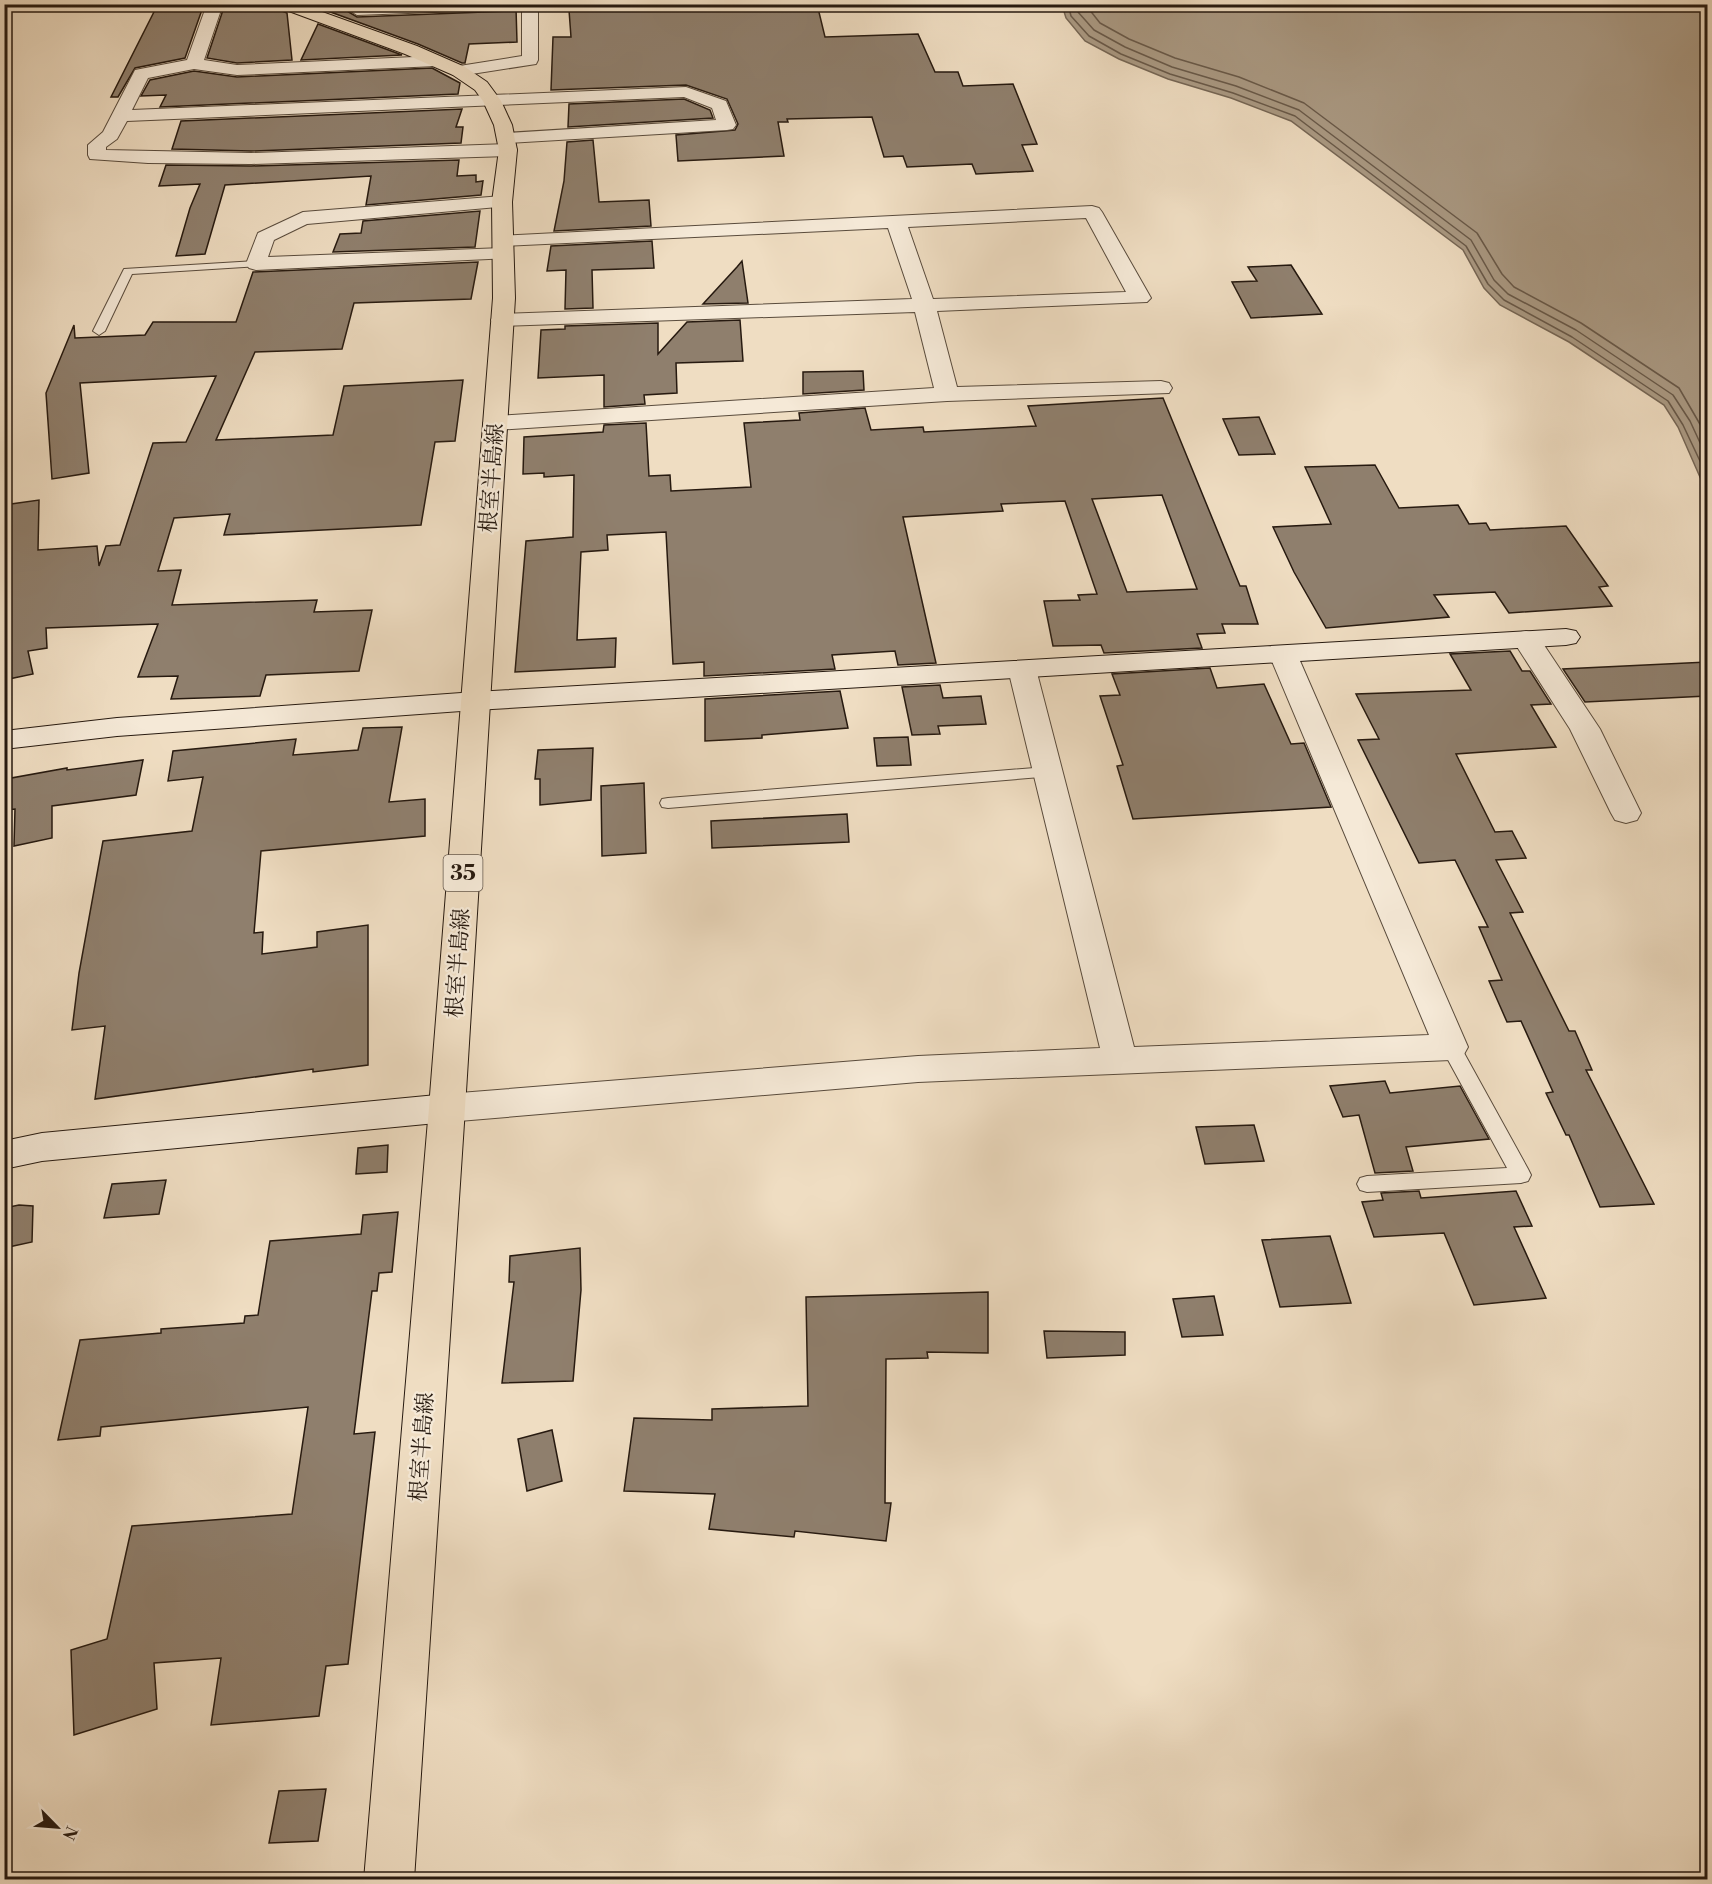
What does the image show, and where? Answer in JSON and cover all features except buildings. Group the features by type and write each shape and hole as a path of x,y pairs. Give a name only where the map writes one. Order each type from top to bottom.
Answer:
{"main road":[{"name":"根室半島線","path":"284,4 411,50 447,66 481,86 492,101 503,125 507,144 502,202 502,320 495,423 447,1108 389,1880"}],"street":[{"path":"194,64 215,4"},
{"path":"357,10 510,4"},
{"path":"120,116 233,125 492,101 686,92 720,105 727,125 507,144 220,159 153,159 97,155 97,145 111,135 120,116 141,74 194,64 237,70 447,66 530,60 530,4"},
{"path":"220,159 233,125"},
{"path":"502,202 303,218 265,237 256,264 896,222 1092,212 1140,298 502,320"},
{"path":"896,222 924,304 947,394"},
{"path":"495,423 947,394 1161,388"},
{"path":"4,740 117,727 475,701 1566,637"},
{"path":"1526,639 1585,729 1626,813"},
{"path":"4,1155 42,1147 447,1108 918,1069 1451,1047 1283,654"},
{"path":"1022,669 1120,1060"}],"lane":[{"path":"99,331 128,271 256,264"},
{"path":"668,803 1047,772"},
{"path":"1366,1184 1521,1175 1451,1047"}],"water":[{"path":"1062,5 1707,5 1707,493 1678,427 1664,405 1569,342 1500,305 1484,288 1463,250 1291,121 1231,98 1168,79 1119,59 1085,41 1066,18"}]}
